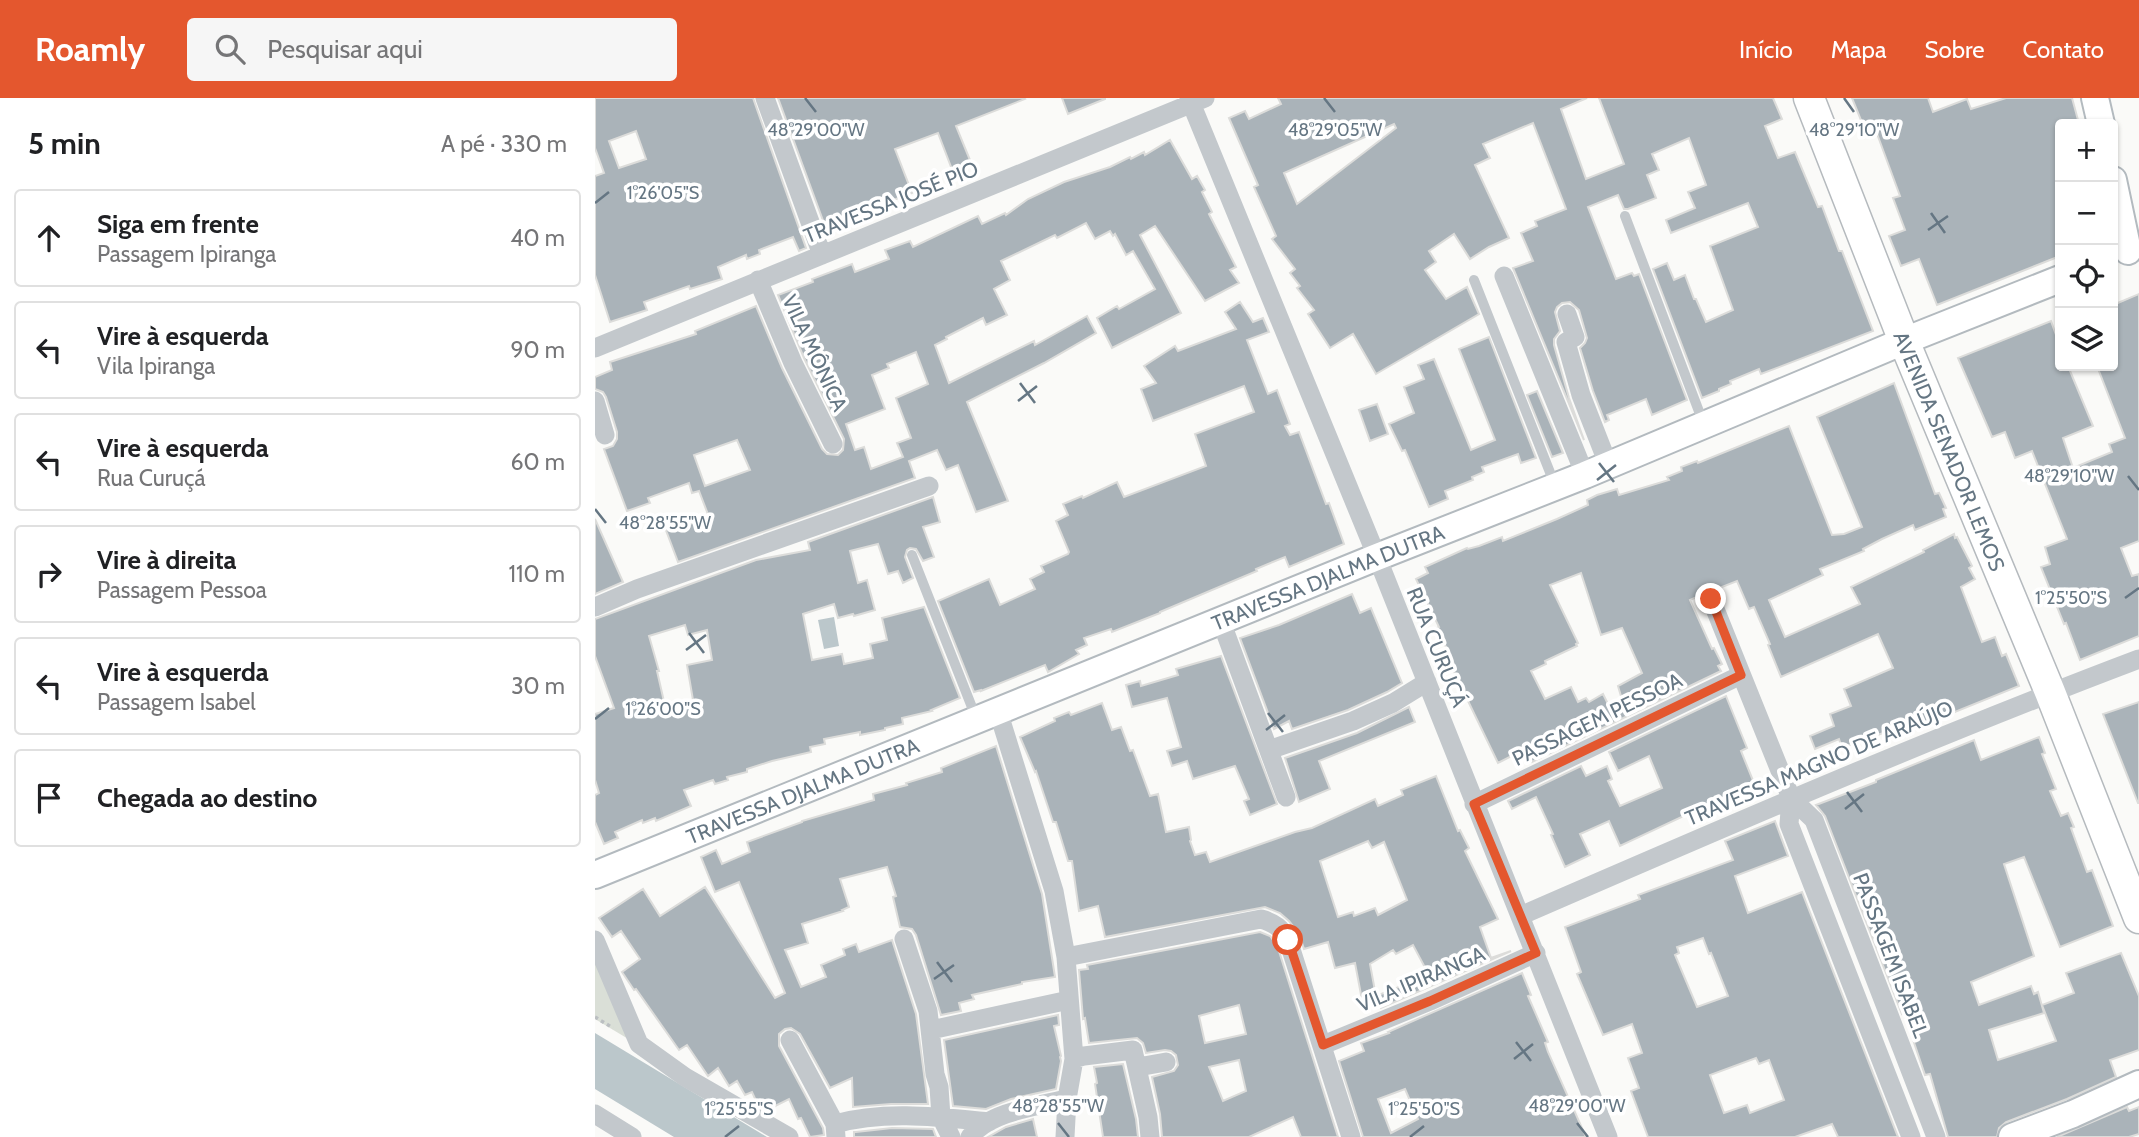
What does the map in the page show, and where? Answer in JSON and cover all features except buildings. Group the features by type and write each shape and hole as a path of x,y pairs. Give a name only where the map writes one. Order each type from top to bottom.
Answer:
{"main road":[{"name":"AVENIDA SENADOR LEMOS","path":"1809,98 1904,341 2050,692 2139,919"}],"street":[{"path":"765,98 822,256"},
{"path":"2095,98 2100,119"},
{"name":"TRAVESSA JOSÉ PIO","path":"595,348 1195,100"},
{"name":"RUA CURUÇÁ","path":"1195,100 1608,1137"},
{"path":"2113,182 2127,252"},
{"path":"1504,276 1596,470"},
{"name":"VILA MÔNICA","path":"758,280 793,363 832,444"},
{"name":"TRAVESSA DJALMA DUTRA","path":"595,875 2055,281"},
{"path":"1567,314 1575,337 1566,342 1581,395 1596,470"},
{"path":"595,401 605,435"},
{"path":"595,607 637,589 929,486"},
{"name":"PASSAGEM ISABEL","path":"1711,599 1791,798 1814,820 1936,1137"},
{"path":"1221,621 1286,797"},
{"name":"TRAVESSA MAGNO DE ARAÚJO","path":"1520,916 1791,798 2050,692 2139,659"},
{"name":"PASSAGEM PESSOA","path":"1474,804 1741,675"},
{"path":"1269,750 1393,704 1427,682"},
{"path":"987,716 1054,891 1066,957 1074,1059 1067,1099 1065,1137"},
{"name":"PASSAGEM ISABEL","path":"1791,798 1789,824 1910,1137"},
{"path":"1066,957 1261,919 1273,922 1282,929 1288,940 1351,1137"},
{"path":"904,939 928,1011 941,1117 951,1137"},
{"path":"595,940 639,1044 685,1077 789,1137"},
{"name":"VILA IPIRANGA","path":"1323,1045 1536,953"},
{"path":"931,1030 1069,1000"},
{"path":"790,1040 836,1130 860,1117 941,1117 989,1122"},
{"path":"1074,1059 1133,1050 1150,1137"},
{"path":"1138,1067 1166,1062"},
{"path":"2012,1137 2073,1114 2139,1084"},
{"path":"970,1137 997,1117 1067,1099"},
{"path":"595,1114 632,1137"}],"lane":[{"path":"1625,216 1704,425"},
{"path":"1474,281 1556,486"},
{"path":"912,555 987,716"}],"shaded area":[{"path":"834,617 839,646 824,649 818,620"},
{"path":"595,946 630,1040 595,1019"},
{"path":"595,1033 767,1137 674,1137 595,1089"}],"route":[{"path":"1288,940 1323,1045 1536,953 1474,804 1741,675 1711,599"}]}
